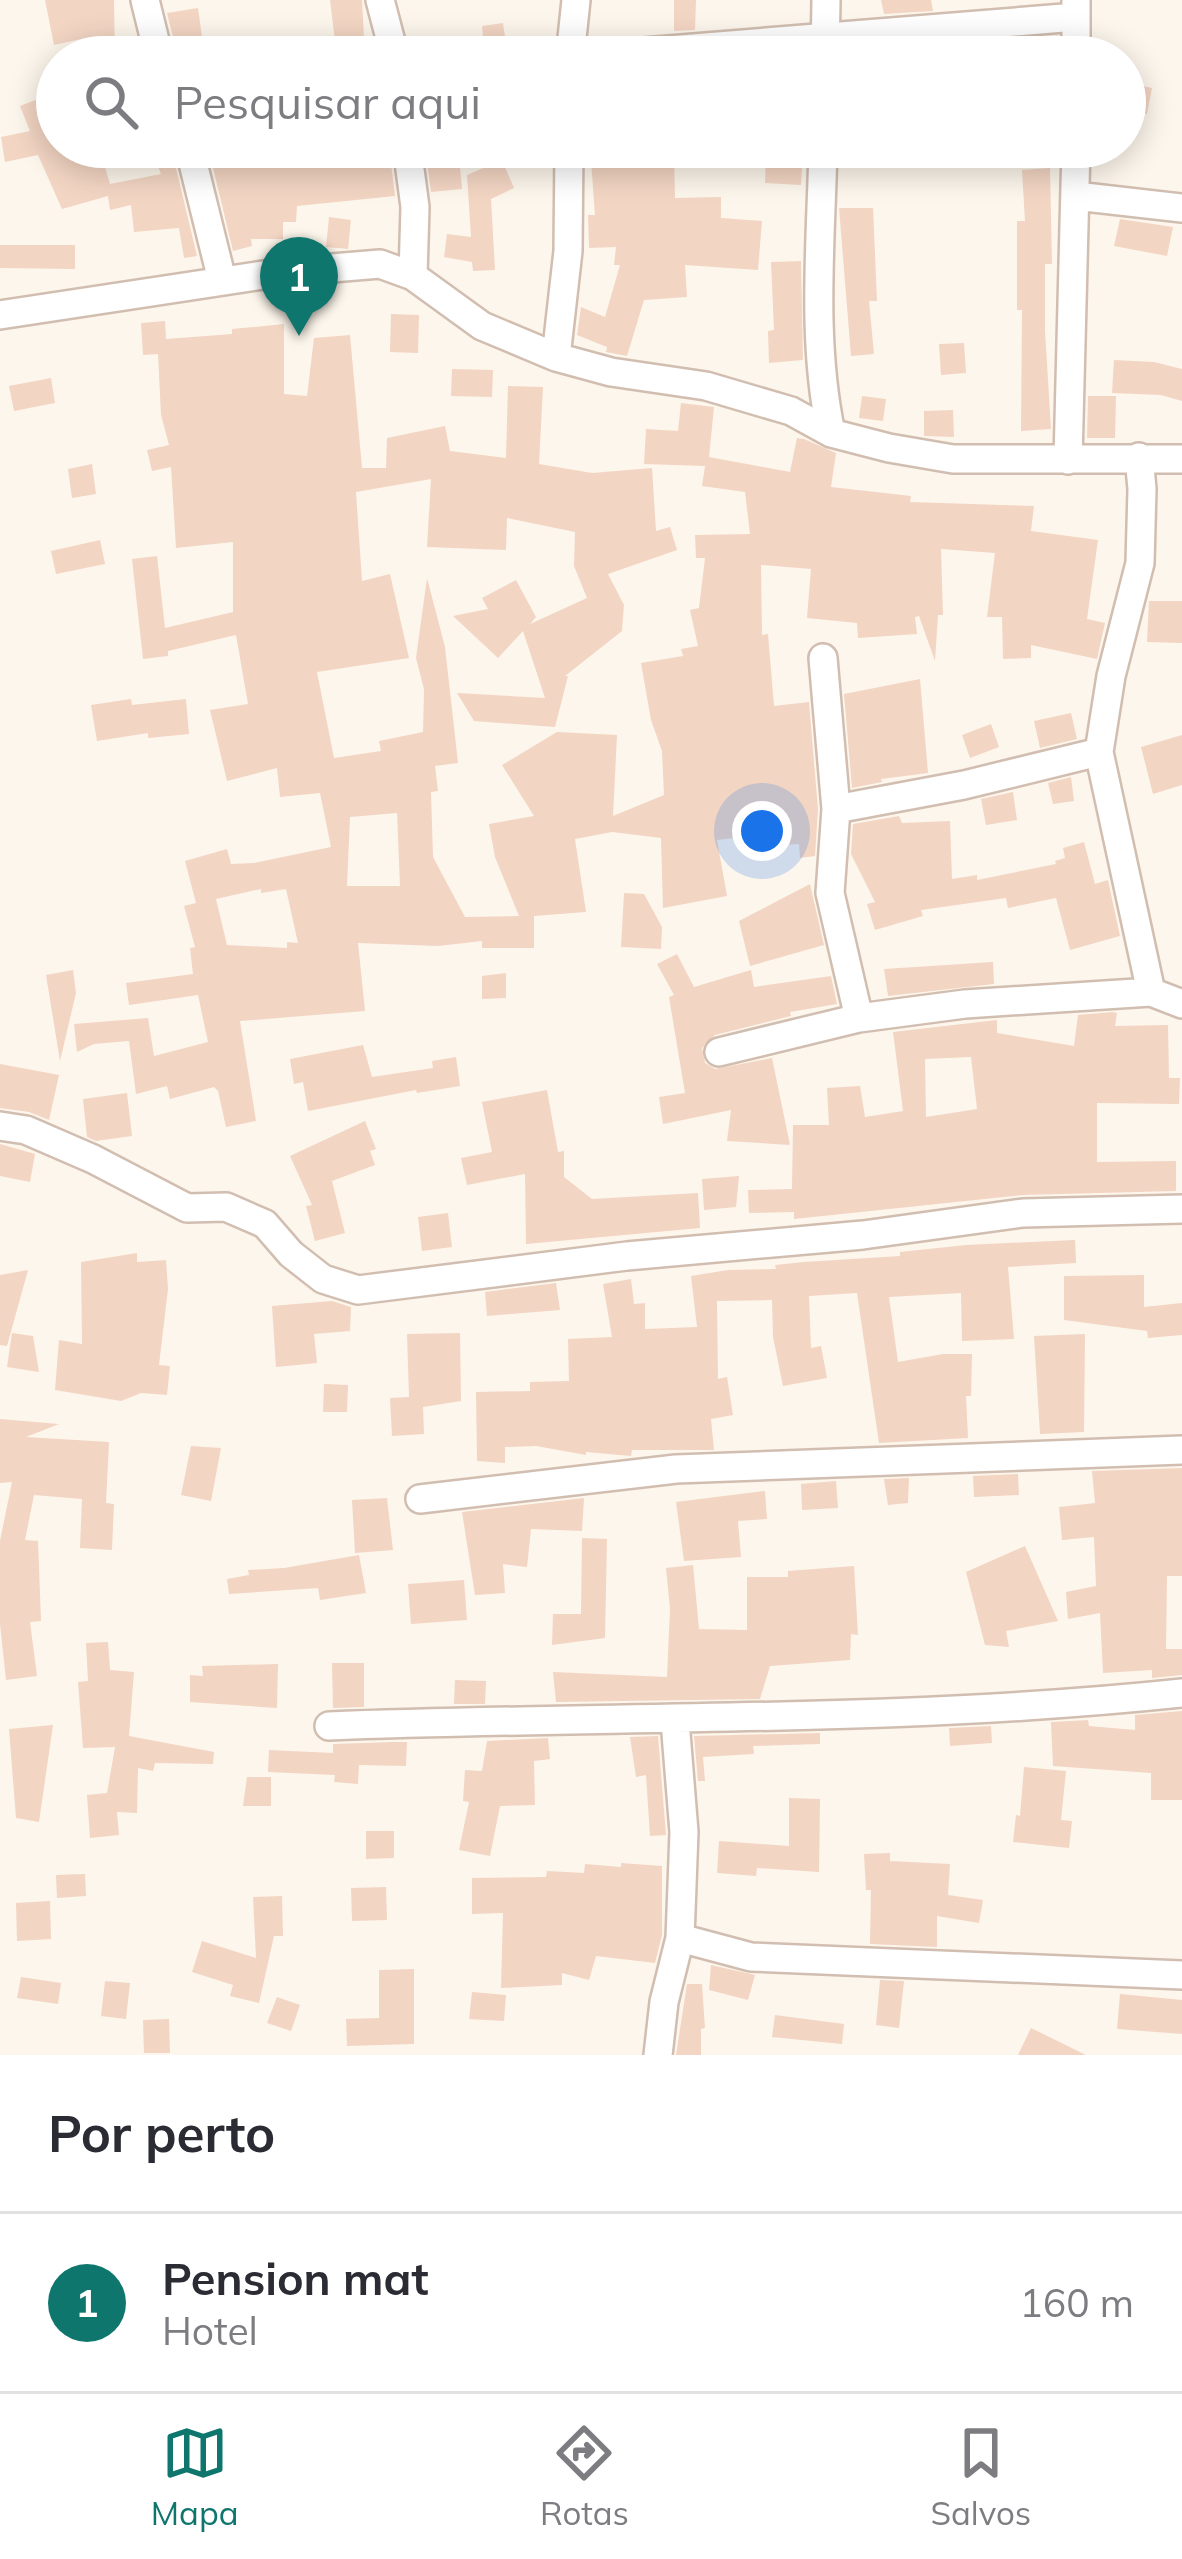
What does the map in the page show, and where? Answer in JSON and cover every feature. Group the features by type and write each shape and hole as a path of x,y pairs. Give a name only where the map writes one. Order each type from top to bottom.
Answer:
{"street":[{"path":"146,0 154,36"},
{"path":"380,0 389,36"},
{"path":"572,36 576,0"},
{"path":"825,36 826,0"},
{"path":"900,36 1076,8"},
{"path":"194,168 222,280"},
{"path":"410,168 415,207 413,276"},
{"path":"556,356 568,251 569,168"},
{"path":"823,168 819,342 831,433"},
{"path":"1068,460 1076,168"},
{"path":"1076,196 1182,208"},
{"path":"0,315 222,280 380,264 413,276 482,326 556,356 611,372 706,386 790,410 831,433 953,459 1182,458"},
{"path":"1138,457 1140,563 1111,676 1100,752 1151,992"},
{"path":"823,658 836,809 830,893 860,1018"},
{"path":"836,809 1100,752"},
{"path":"719,1052 860,1018 965,1004 1151,992 1182,1004"},
{"path":"0,1126 26,1130 187,1208 226,1208 266,1224 291,1254 323,1279 358,1290 1023,1213 1182,1209"},
{"path":"420,1499 676,1469 1182,1450"},
{"path":"329,1726 493,1720 674,1721 1086,1703 1182,1693"},
{"path":"658,2055 664,2002 680,1938 684,1832 674,1721"},
{"path":"680,1938 751,1957 1182,1976"}],"building":[{"path":"45,0 114,0 115,36 52,36"},
{"path":"330,0 362,0 364,36 334,36"},
{"path":"674,0 696,0 695,30 674,31"},
{"path":"881,0 931,0 933,11 884,14"},
{"path":"198,8 202,36 173,36 167,13"},
{"path":"503,23 505,36 483,36 482,26"},
{"path":"1146,87 1152,88 1146,114"},
{"path":"36,100 36,155 5,162 1,137 30,131 20,106"},
{"path":"44,168 105,168 110,184 161,174 159,168 176,168 197,256 184,258 179,228 134,232 131,205 110,210 108,196 62,209"},
{"path":"213,168 392,168 395,196 297,206 296,222 283,222 283,239 251,239 252,246 233,251"},
{"path":"428,168 460,168 462,189 431,192"},
{"path":"483,168 505,168 514,188 491,199 495,270 473,271 472,262 444,257 447,234 471,237 467,175"},
{"path":"592,168 674,168 675,198 721,197 721,218 762,221 758,270 685,265 687,297 644,300 627,356 606,352 607,347 577,335 581,307 605,317 620,265 614,265 616,247 589,248 588,215 595,215"},
{"path":"765,168 802,168 801,185 765,183"},
{"path":"1050,168 1052,264 1045,264 1045,331 1051,429 1021,431 1017,221 1025,221 1022,170"},
{"path":"839,208 873,208 877,301 869,301 874,354 851,356"},
{"path":"329,217 351,220 348,249 326,247"},
{"path":"1120,219 1173,227 1167,256 1114,246"},
{"path":"0,245 75,245 75,269 0,268"},
{"path":"801,261 803,360 769,363 768,331 774,330 771,262"},
{"path":"391,314 419,315 418,353 390,352"},
{"path":"165,321 166,339 284,324 284,394 307,396 314,338 350,335 362,468 386,468 387,438 445,426 450,451 506,458 508,386 543,387 539,464 592,473 652,468 656,531 670,527 677,550 608,574 624,605 622,631 565,676 555,727 474,721 457,693 545,698 523,631 498,658 453,616 488,609 482,598 516,580 536,617 530,624 587,598 574,566 575,532 507,518 506,550 427,547 431,479 356,492 362,581 390,574 409,658 317,672 334,758 381,751 379,741 423,732 424,689 416,658 427,578 445,647 458,763 435,766 433,857 465,917 519,916 495,857 489,824 534,816 502,765 557,732 617,735 613,816 664,795 662,751 641,663 683,656 681,649 698,646 690,610 699,608 705,558 696,558 695,535 750,534 745,492 702,486 705,466 644,464 646,429 678,431 681,403 714,407 709,457 790,472 797,438 804,439 836,453 831,487 911,496 910,502 1034,506 1031,531 1098,540 1087,619 1105,623 1097,659 1031,645 1031,658 1003,659 1002,617 987,617 995,553 941,549 943,615 938,615 935,661 919,616 915,617 917,634 858,638 857,623 807,618 811,569 761,565 762,635 768,634 774,706 809,702 818,809 815,856 800,858 799,844 767,846 766,834 717,840 727,896 663,908 661,838 612,832 575,839 586,912 534,916 534,948 482,948 482,941 438,946 358,943 365,1011 240,1021 256,1121 226,1127 214,1087 170,1099 167,1086 136,1094 129,1041 94,1044 77,1052 74,1024 148,1018 154,1056 208,1042 198,995 129,1005 126,983 193,974 190,948 195,947 184,906 196,903 185,861 227,849 231,864 254,863 331,847 320,793 280,797 277,768 227,781 210,710 248,704 236,635 143,659 132,559 157,556 165,628 233,612 233,542 176,548 171,467 152,471 147,450 169,445 161,415 158,354 143,355 141,323","holes":["397,813 400,886 347,886 350,817","261,889 261,893 286,889 298,943 287,942 287,948 227,945 216,899"]},
{"path":"964,343 966,373 941,375 939,344"},
{"path":"1114,360 1182,369 1182,401 1112,393"},
{"path":"452,369 493,370 492,397 451,396"},
{"path":"51,378 55,403 14,411 9,386"},
{"path":"862,396 886,399 883,421 859,418"},
{"path":"1088,396 1116,396 1115,438 1087,438"},
{"path":"953,410 954,437 924,436 924,411"},
{"path":"92,464 96,494 72,498 68,469"},
{"path":"100,540 105,564 56,574 51,551"},
{"path":"1149,601 1182,601 1182,643 1147,642"},
{"path":"920,679 928,773 852,788 844,694"},
{"path":"131,699 132,705 186,699 189,734 148,738 148,733 97,741 91,705"},
{"path":"1071,713 1077,739 1040,748 1034,721"},
{"path":"991,724 999,747 970,758 962,735"},
{"path":"1182,735 1182,785 1153,794 1141,747"},
{"path":"1071,777 1074,801 1053,804 1048,783"},
{"path":"1013,792 1017,820 986,825 981,799"},
{"path":"899,816 902,823 950,821 952,879 977,875 977,880 1056,864 1065,858 1063,848 1084,842 1095,884 1108,880 1120,936 1070,950 1056,898 1008,908 1006,898 921,910 923,916 875,930 867,904 875,902 851,854 853,824"},
{"path":"810,884 824,945 750,966 739,921"},
{"path":"624,893 644,894 662,927 661,949 621,947"},
{"path":"677,954 694,987 751,970 754,987 831,976 837,1004 790,1012 791,1016 715,1035 702,1048 705,1063 715,1069 772,1058 790,1145 727,1141 731,1110 663,1124 659,1097 685,1093 669,997 674,995 657,964"},
{"path":"993,962 994,984 888,996 884,969"},
{"path":"73,970 76,993 60,1061 46,975"},
{"path":"506,973 506,998 482,999 482,976"},
{"path":"1117,1013 1115,1026 1168,1025 1169,1078 1180,1078 1179,1104 1097,1103 1097,1162 1176,1161 1176,1191 1022,1195 794,1219 794,1212 749,1213 748,1190 792,1189 793,1125 829,1125 827,1088 860,1086 865,1117 903,1111 893,1032 997,1020 997,1033 1074,1046 1078,1015","holes":["971,1057 977,1109 926,1117 925,1059"]},
{"path":"363,1045 372,1077 433,1068 432,1061 456,1057 460,1086 308,1111 303,1082 294,1084 290,1059"},
{"path":"0,1064 59,1075 49,1120 0,1108"},
{"path":"547,1090 558,1152 564,1151 564,1177 592,1199 698,1193 700,1228 526,1244 525,1174 467,1185 461,1158 492,1152 482,1102"},
{"path":"127,1093 132,1136 96,1141 87,1137 83,1099"},
{"path":"365,1121 376,1149 370,1151 375,1165 332,1181 345,1233 315,1241 306,1206 312,1205 290,1156"},
{"path":"0,1144 35,1154 30,1182 0,1176"},
{"path":"739,1176 736,1207 704,1210 702,1179"},
{"path":"448,1213 452,1247 422,1251 418,1217"},
{"path":"1075,1240 1076,1263 1008,1267 1014,1339 962,1341 961,1293 889,1297 898,1362 972,1354 971,1396 966,1396 968,1438 879,1443 857,1293 809,1296 811,1348 821,1346 827,1378 783,1386 773,1337 772,1300 717,1301 718,1379 727,1377 733,1415 711,1419 714,1450 632,1450 631,1456 505,1447 505,1463 477,1461 476,1392 530,1391 530,1382 569,1381 568,1339 612,1337 603,1284 631,1279 634,1304 645,1303 645,1329 697,1327 691,1276 966,1245"},
{"path":"137,1253 137,1262 166,1260 168,1289 159,1365 170,1366 167,1395 141,1393 121,1401 55,1390 59,1340 82,1344 81,1262"},
{"path":"28,1270 7,1346 0,1345 0,1275"},
{"path":"1144,1275 1144,1307 1182,1303 1182,1335 1148,1338 1147,1331 1064,1320 1064,1276"},
{"path":"556,1283 560,1310 487,1316 485,1292"},
{"path":"332,1301 351,1307 350,1331 314,1334 317,1363 276,1367 272,1306"},
{"path":"12,1333 33,1336 39,1372 7,1367"},
{"path":"460,1333 461,1401 423,1407 424,1434 392,1436 390,1398 409,1397 407,1334"},
{"path":"1085,1334 1084,1432 1040,1434 1034,1336"},
{"path":"324,1384 348,1385 347,1412 323,1412"},
{"path":"0,1419 59,1424 26,1437 109,1442 106,1503 114,1504 112,1550 80,1548 82,1499 34,1495 25,1540 38,1541 41,1621 30,1622 37,1676 6,1680 0,1541 12,1482 0,1483"},
{"path":"191,1446 221,1448 211,1501 181,1495"},
{"path":"1182,1468 1182,1576 1167,1576 1166,1649 1182,1649 1182,1675 1152,1678 1152,1670 1103,1673 1100,1613 1068,1619 1066,1592 1096,1586 1094,1537 1062,1540 1059,1507 1095,1503 1092,1471"},
{"path":"1018,1474 1019,1495 974,1497 973,1476"},
{"path":"909,1478 908,1503 888,1505 884,1479"},
{"path":"836,1481 838,1508 802,1510 801,1484"},
{"path":"765,1491 767,1519 738,1521 741,1557 684,1561 676,1502"},
{"path":"387,1498 393,1550 355,1553 352,1500"},
{"path":"584,1498 582,1531 531,1529 527,1567 503,1564 505,1593 475,1595 462,1512"},
{"path":"582,1538 607,1539 605,1638 552,1645 553,1614 581,1614"},
{"path":"1025,1546 1058,1621 1006,1631 1009,1647 985,1645 966,1572"},
{"path":"359,1555 366,1593 320,1600 318,1588 229,1594 227,1579 249,1575 248,1570"},
{"path":"693,1565 699,1629 747,1630 747,1577 788,1577 788,1571 854,1566 858,1635 851,1634 850,1660 770,1666 760,1699 556,1702 553,1672 667,1677 670,1609 666,1568"},
{"path":"464,1580 467,1620 411,1624 408,1584"},
{"path":"108,1642 110,1670 134,1672 129,1736 214,1752 213,1764 155,1763 153,1771 138,1768 137,1813 117,1812 119,1835 90,1838 87,1795 107,1793 115,1747 83,1748 78,1682 88,1681 86,1643"},
{"path":"332,1663 364,1663 364,1707 333,1708"},
{"path":"278,1664 277,1708 190,1702 190,1675 203,1676 202,1666"},
{"path":"455,1680 486,1681 485,1704 454,1704"},
{"path":"1182,1711 1182,1800 1151,1800 1151,1773 1053,1766 1051,1722 1088,1720 1089,1726 1135,1730 1135,1715"},
{"path":"53,1725 39,1822 16,1818 9,1729"},
{"path":"991,1726 992,1743 950,1746 949,1728"},
{"path":"820,1733 820,1744 753,1746 754,1754 703,1757 705,1781 698,1781 694,1736"},
{"path":"658,1736 666,1835 650,1836 646,1775 636,1777 630,1737"},
{"path":"548,1738 550,1759 534,1761 535,1805 500,1806 490,1856 459,1850 469,1802 463,1801 465,1770 482,1771 487,1741"},
{"path":"407,1742 406,1766 359,1765 358,1784 334,1782 335,1775 268,1772 269,1750 333,1753 333,1744"},
{"path":"1024,1767 1066,1771 1061,1820 1072,1821 1069,1848 1013,1842"},
{"path":"247,1777 271,1777 271,1806 243,1806"},
{"path":"789,1798 820,1799 819,1872 757,1868 756,1876 717,1873 719,1841 789,1846"},
{"path":"366,1831 394,1831 394,1858 366,1859"},
{"path":"890,1853 890,1861 950,1864 948,1895 983,1900 979,1923 937,1916 937,1947 870,1944 871,1890 866,1890 864,1854"},
{"path":"621,1863 662,1866 662,1935 655,1963 596,1956 589,1980 562,1973 562,1985 501,1988 503,1913 472,1914 472,1878 546,1877 547,1871 584,1873 585,1864 621,1867"},
{"path":"85,1874 86,1896 57,1898 56,1875"},
{"path":"386,1887 387,1920 352,1921 351,1888"},
{"path":"282,1896 283,1936 274,1936 259,2003 230,1996 233,1985 192,1972 202,1941 256,1958 253,1897"},
{"path":"50,1901 51,1939 17,1941 16,1903"},
{"path":"711,1965 755,1975 748,2000 709,1990"},
{"path":"414,1969 414,2044 347,2046 346,2019 379,2018 379,1970"},
{"path":"21,1977 61,1983 58,2004 17,1998"},
{"path":"880,1980 904,1981 899,2028 876,2025"},
{"path":"105,1981 130,1983 126,2019 101,2016"},
{"path":"687,1984 702,1984 705,2028 701,2029 701,2055 676,2055"},
{"path":"472,1992 506,1995 504,2021 469,2019"},
{"path":"1120,1994 1182,2000 1182,2034 1117,2029"},
{"path":"277,1997 300,2005 291,2031 267,2023"},
{"path":"775,2015 844,2024 842,2044 772,2037"},
{"path":"169,2019 170,2053 144,2053 143,2020"},
{"path":"1031,2028 1086,2055 1018,2055"}],"place":[{"name":"Pension mat","path":"299,336"}]}
